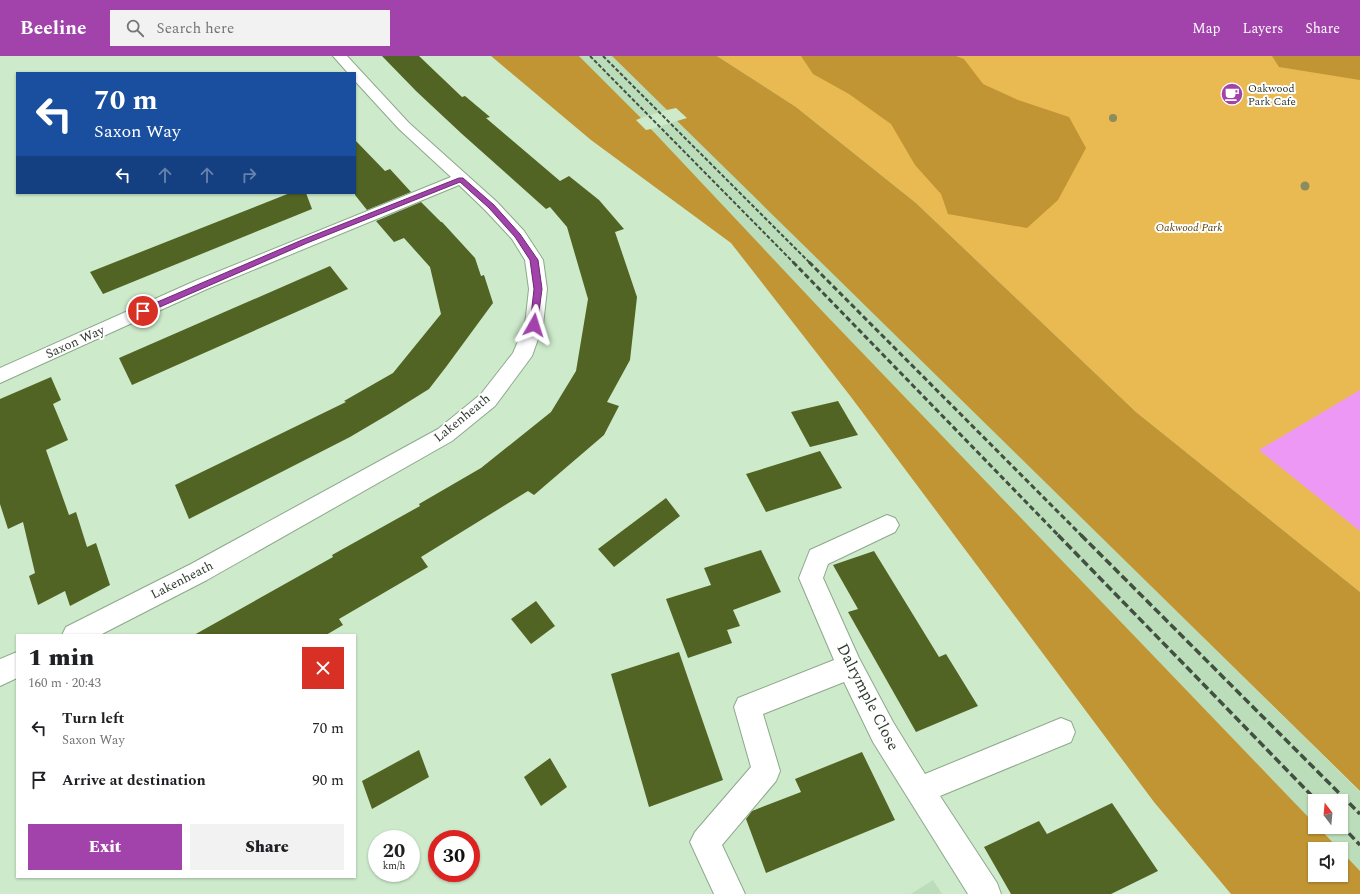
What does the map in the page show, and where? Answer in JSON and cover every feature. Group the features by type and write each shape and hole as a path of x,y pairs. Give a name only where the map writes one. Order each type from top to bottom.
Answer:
{"street":[{"name":"Lakenheath","path":"340,56 355,72"},
{"name":"Lakenheath","path":"77,634 199,572 445,435 488,400 522,356 534,325 538,289 534,260 518,235 491,206 404,126 356,74"},
{"name":"Saxon Way","path":"0,376 201,285 461,179"},
{"name":"Dalrymple Close","path":"887,525 818,557 811,578 850,667 883,732 986,894"},
{"path":"0,673 16,665"},
{"path":"730,894 705,842 766,771 747,707 850,667"},
{"path":"920,790 1061,732"}],"shaded area":[{"path":"491,56 579,56 641,118 636,120 646,130 651,129 826,315 1308,817 1308,834 1325,834 1332,842 1308,842 1308,882 1348,882 1348,858 1360,871 1360,894 1231,894 1154,802 851,397 731,243 591,140"},
{"path":"579,56 612,56 667,110 641,118"},
{"path":"612,56 717,56 796,107 916,203 1136,412 1360,592 1360,791 677,121 687,118 676,108 667,110"},
{"path":"801,56 956,56 964,59 983,84 1018,100 1069,117 1086,148 1058,200 1027,228 948,214 941,194 915,165 891,124 849,94 813,74"},
{"path":"1272,56 1360,56 1360,80 1279,67"},
{"path":"677,121 826,265 1360,792 1360,871 1348,858 1348,842 1332,842 1325,834 1348,834 1348,794 1308,794 1308,817 826,315 651,129"},
{"path":"1360,390 1360,531 1259,450"},
{"path":"933,880 942,894 911,894"}],"green space":[{"name":"Oakwood Park","path":"717,56 1360,56 1360,592 1136,412 916,203 796,107"}],"building":[{"path":"382,56 419,56 462,97 465,96 490,117 486,118 560,181 569,176 599,200 624,229 615,232 637,297 630,360 607,402 619,406 604,435 534,495 528,491 421,557 428,567 339,619 343,625 328,634 196,634 333,557 332,555 420,506 419,504 481,468 551,412 576,371 588,299 567,227 550,207 546,209 416,91"},
{"path":"356,141 385,171 390,169 411,192 367,210 355,195"},
{"path":"287,194 306,194 312,209 103,294 90,272"},
{"path":"421,202 442,222 475,258 481,276 484,275 493,303 429,389 350,437 189,519 175,485 346,402 344,401 393,373 441,314 430,267 404,238 394,242 376,221"},
{"path":"330,266 348,289 132,385 119,358"},
{"path":"51,377 61,400 53,404 68,440 46,450 69,515 76,512 87,547 96,543 110,585 70,606 65,591 38,605 29,576 35,573 23,522 8,529 0,504 0,399"},
{"path":"838,401 858,435 810,447 791,412"},
{"path":"820,451 842,488 766,512 746,474"},
{"path":"666,498 680,516 614,567 598,549"},
{"path":"761,550 781,592 733,610 740,626 727,630 732,643 688,658 666,599 711,585 704,568"},
{"path":"874,551 939,657 946,654 978,706 916,732 848,612 858,609 833,565"},
{"path":"536,601 555,626 531,644 511,619"},
{"path":"679,652 723,780 649,807 611,674"},
{"path":"419,750 429,777 372,809 362,781"},
{"path":"862,752 895,820 766,873 746,819 752,811 801,792 795,779"},
{"path":"550,758 567,787 541,806 524,777"},
{"path":"1112,803 1158,871 1111,894 1011,894 984,847 1039,821 1047,834"}],"railway":[{"path":"590,56 794,263"},
{"path":"603,56 809,262"},
{"path":"793,262 1059,536"},
{"path":"809,262 1082,536"},
{"path":"1058,535 1310,794"},
{"path":"1082,536 1360,814"},
{"path":"1348,832 1360,845"}],"place":[{"name":"Oakwood Park Cafe","path":"1232,94"}],"route":[{"path":"143,311 201,285 305,242 403,204 461,179 491,206 518,235 534,260 538,289 534,325"}]}
